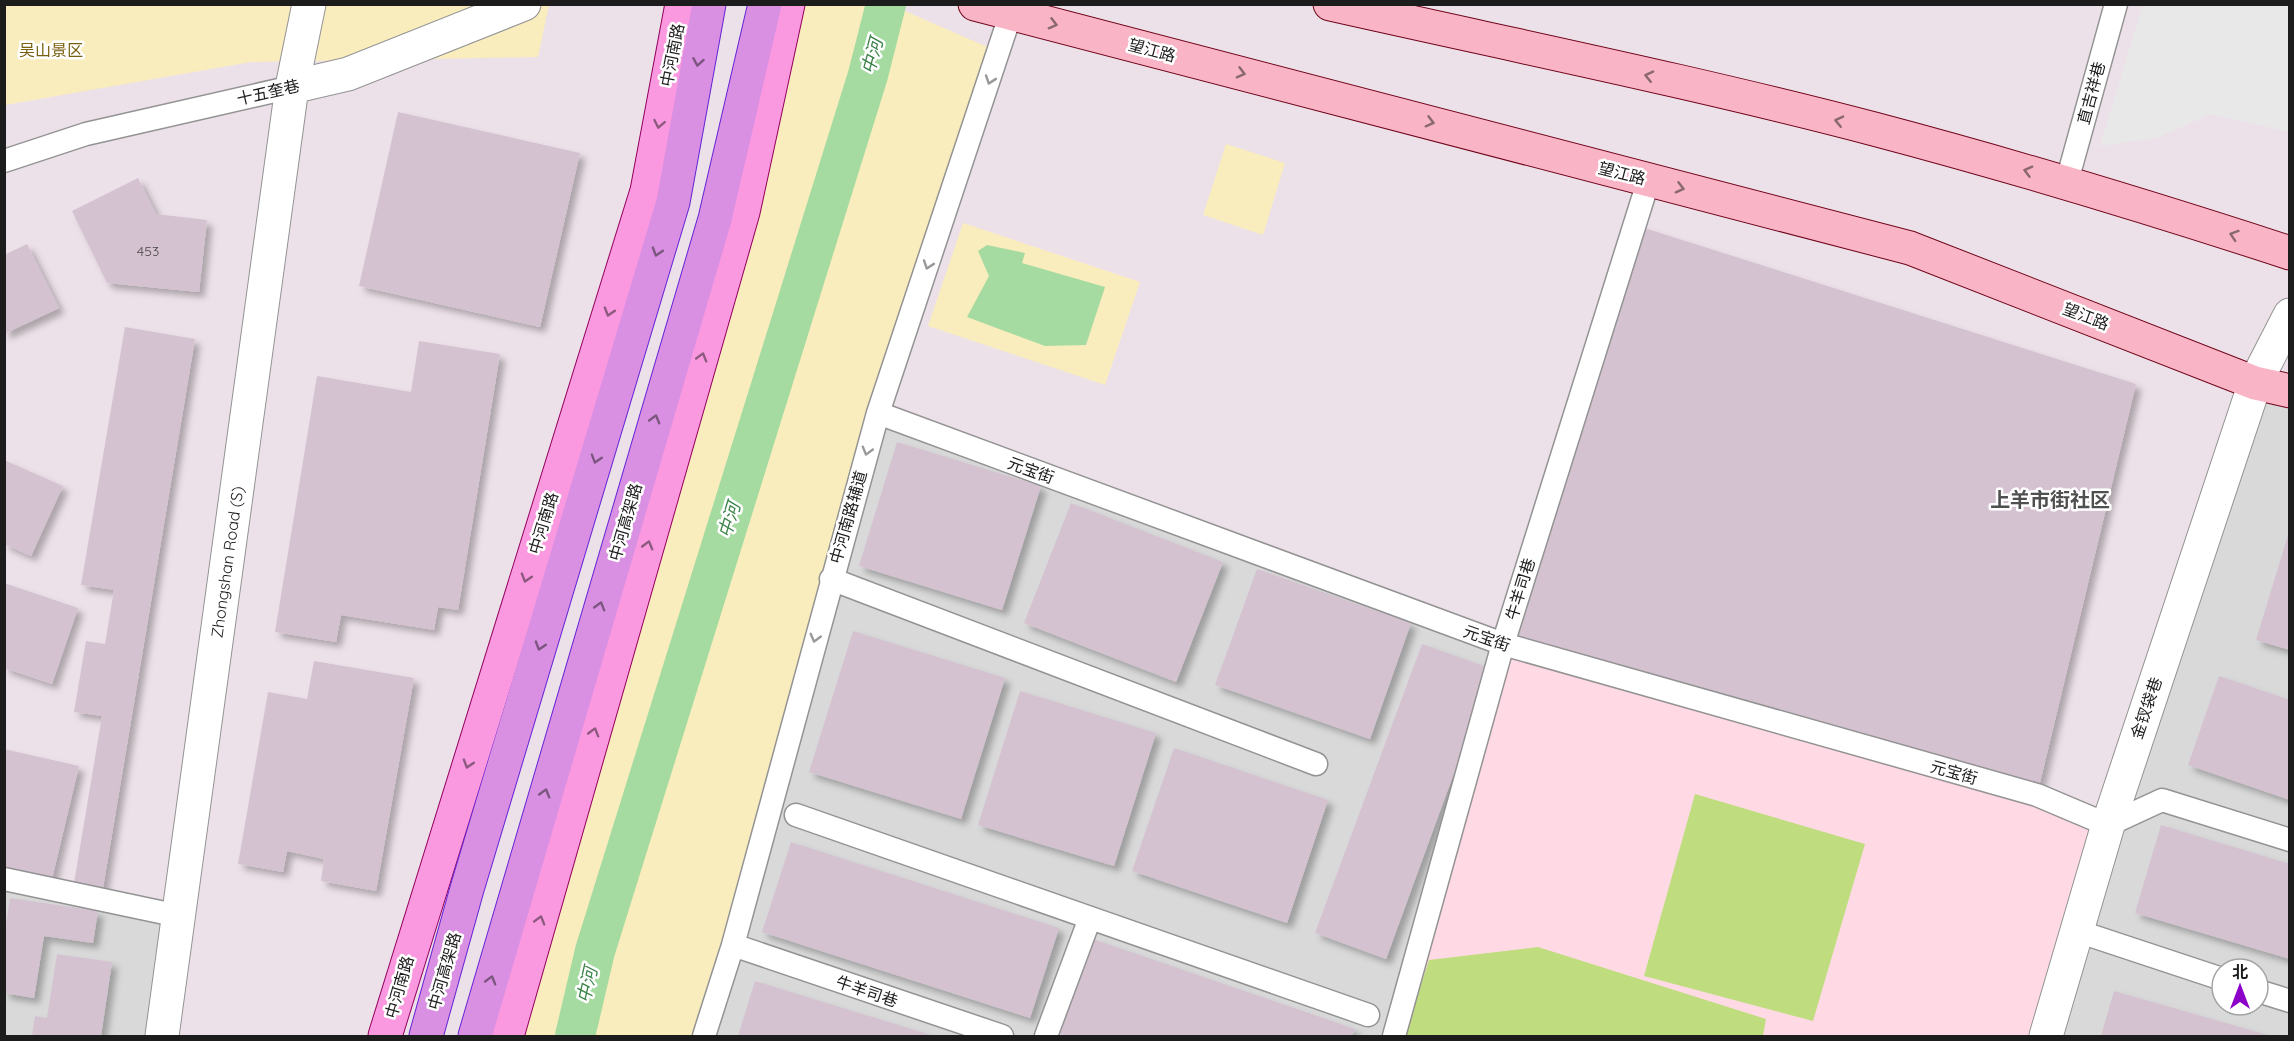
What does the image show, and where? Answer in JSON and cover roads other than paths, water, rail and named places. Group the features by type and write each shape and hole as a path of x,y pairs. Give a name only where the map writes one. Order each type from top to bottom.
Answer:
{"highway":[{"name":"中河高架路","path":"426,1036 474,866 673,202 709,4"},
{"name":"中河高架路","path":"475,1036 715,219 765,4"}],"main road":[{"name":"中河南路","path":"385,1036 647,190 682,4"},
{"path":"507,1036 743,212 788,4"},
{"name":"望江路","path":"975,4 1013,9 1910,248 2255,382 2289,391"},
{"path":"1330,4 1861,126 2067,181 2289,253"}],"street":[{"name":"Zhongshan Road (S)","path":"162,1036 292,87 309,4"},
{"name":"十五奎巷","path":"292,87 348,74 524,4"},
{"name":"金钗袋巷","path":"2046,1036 2108,825 2255,382 2289,315"}],"lane":[{"name":"直吉祥巷","path":"2067,181 2116,4"},
{"name":"中河南路辅道","path":"704,1036 733,945 878,413 1013,9"},
{"name":"十五奎巷","path":"4,161 86,134 292,87"},
{"name":"牛羊司巷","path":"1394,1036 1503,644 1649,179"},
{"name":"元宝街","path":"878,413 1503,644 2037,795 2108,825"},
{"path":"831,579 1316,764"},
{"path":"2108,825 2162,800 2289,840"},
{"path":"796,815 1368,1015"},
{"path":"4,879 179,916"},
{"path":"1046,1036 1090,918"},
{"path":"2077,931 2210,975"},
{"name":"牛羊司巷","path":"733,945 1002,1036"},
{"path":"2270,995 2289,1001"}],"waterway":[{"name":"中河","path":"575,1036 595,951 868,75 886,4"}],"district":[{"name":"上羊市街社区","path":"2050,499"}],"park label":[{"name":"吴山景区","path":"51,50"}]}
